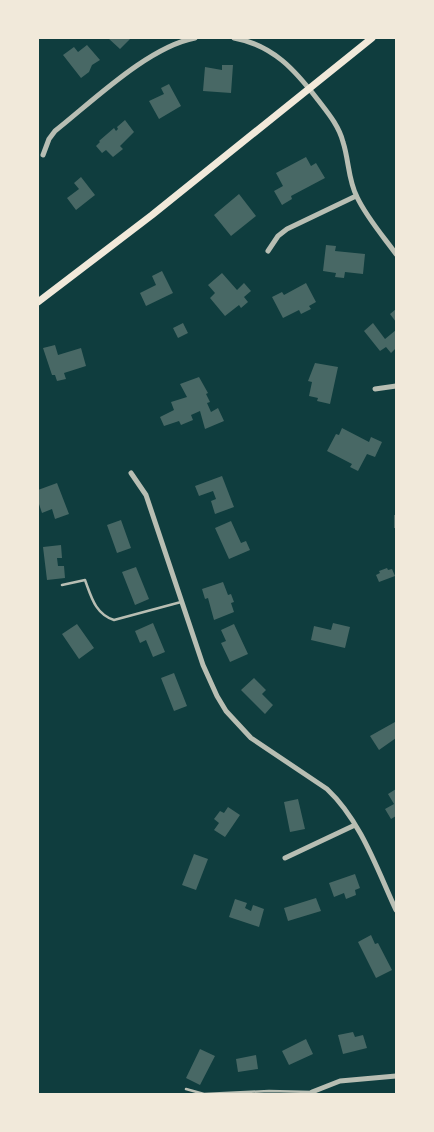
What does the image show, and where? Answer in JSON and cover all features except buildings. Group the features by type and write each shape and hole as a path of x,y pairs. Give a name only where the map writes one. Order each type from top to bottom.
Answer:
{"main road":[{"path":"38,302 310,90 372,38"}],"street":[{"path":"44,155 49,139 55,131 148,57 170,45 195,38"},
{"path":"234,38 255,43 275,54 293,69 310,90 338,128 343,141 356,196 396,254"},
{"path":"268,251 278,236 287,229 356,196"},
{"path":"375,389 396,386"},
{"path":"131,473 146,495 203,665 226,711 239,727 265,749 327,789 346,810 355,824 396,910"},
{"path":"286,858 355,824"},
{"path":"312,1092 340,1081 396,1076"}],"lane":[{"path":"62,585 84,580 93,603 98,610 107,618 114,620 182,601"},
{"path":"186,1089 204,1094 269,1091 312,1092"}]}
